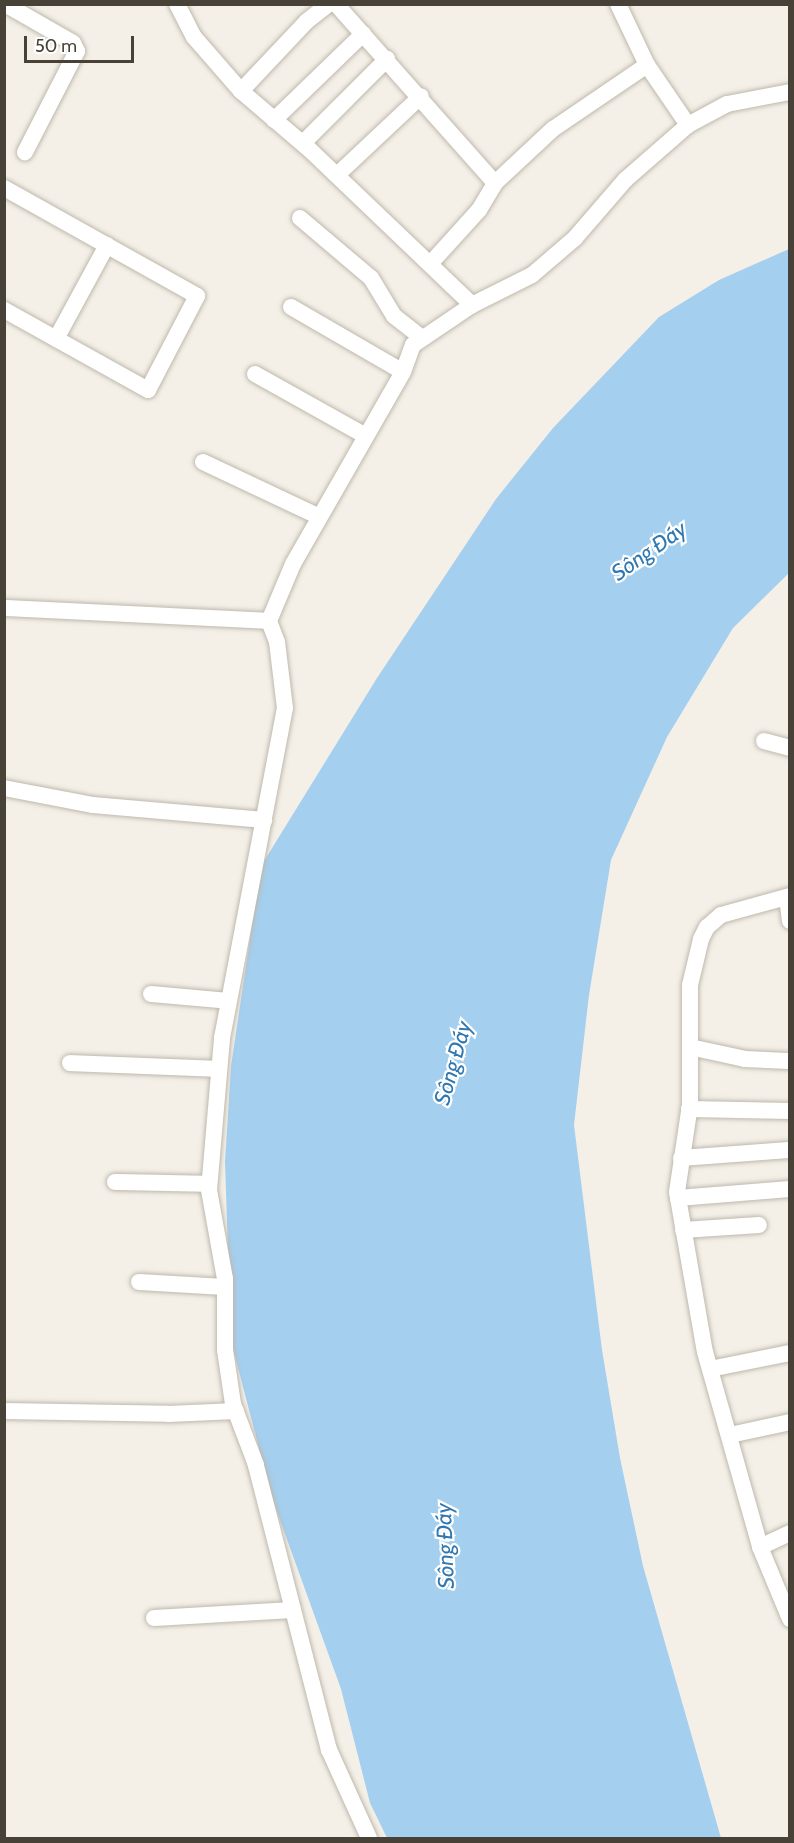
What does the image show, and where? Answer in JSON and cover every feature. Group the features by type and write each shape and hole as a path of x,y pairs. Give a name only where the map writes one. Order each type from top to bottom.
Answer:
{"street":[{"path":"5,4 73,43 77,51 25,152"},
{"path":"177,4 194,37 241,91 303,143 472,305"},
{"path":"241,91 307,21 329,4"},
{"path":"336,4 421,96 495,183"},
{"path":"618,4 647,65 688,125"},
{"path":"274,120 363,34"},
{"path":"303,143 387,59"},
{"path":"430,264 479,210 495,183 553,129 647,65"},
{"path":"369,1839 329,1749 256,1465 236,1411 225,1350 225,1287 208,1184 219,1069 229,1001 283,716 277,642 269,621 292,564 403,372 407,355 421,337 472,305 532,275 575,238 625,180 688,125 727,104 789,92"},
{"path":"336,175 421,96"},
{"path":"4,188 197,296 148,390 4,310"},
{"path":"300,218 370,278 394,316 421,337"},
{"path":"56,339 107,246"},
{"path":"291,307 403,372"},
{"path":"255,374 366,436"},
{"path":"203,462 320,517"},
{"path":"4,608 269,621"},
{"path":"764,741 789,748"},
{"path":"4,788 93,805 264,820"},
{"path":"789,921 788,897 721,915 707,927 690,985 689,1109 681,1158 678,1198 710,1369 760,1546 789,1619"},
{"path":"151,994 229,1001"},
{"path":"690,1047 745,1059 788,1061"},
{"path":"70,1063 219,1069"},
{"path":"689,1109 789,1112"},
{"path":"681,1158 789,1150"},
{"path":"115,1182 208,1184"},
{"path":"678,1198 789,1189"},
{"path":"684,1230 759,1225"},
{"path":"139,1282 225,1287"},
{"path":"710,1369 789,1353"},
{"path":"4,1411 168,1414 236,1411"},
{"path":"730,1435 789,1422"},
{"path":"760,1546 789,1533"},
{"path":"154,1618 293,1610"}],"water":[{"name":"Sông Đáy","path":"789,249 789,573 733,628 667,737 611,860 589,995 574,1125 602,1350 620,1458 643,1566 721,1838 387,1838 370,1803 341,1689 272,1498 231,1341 225,1162 231,1066 261,866 377,678 496,499 553,428 659,317 719,280"}]}
